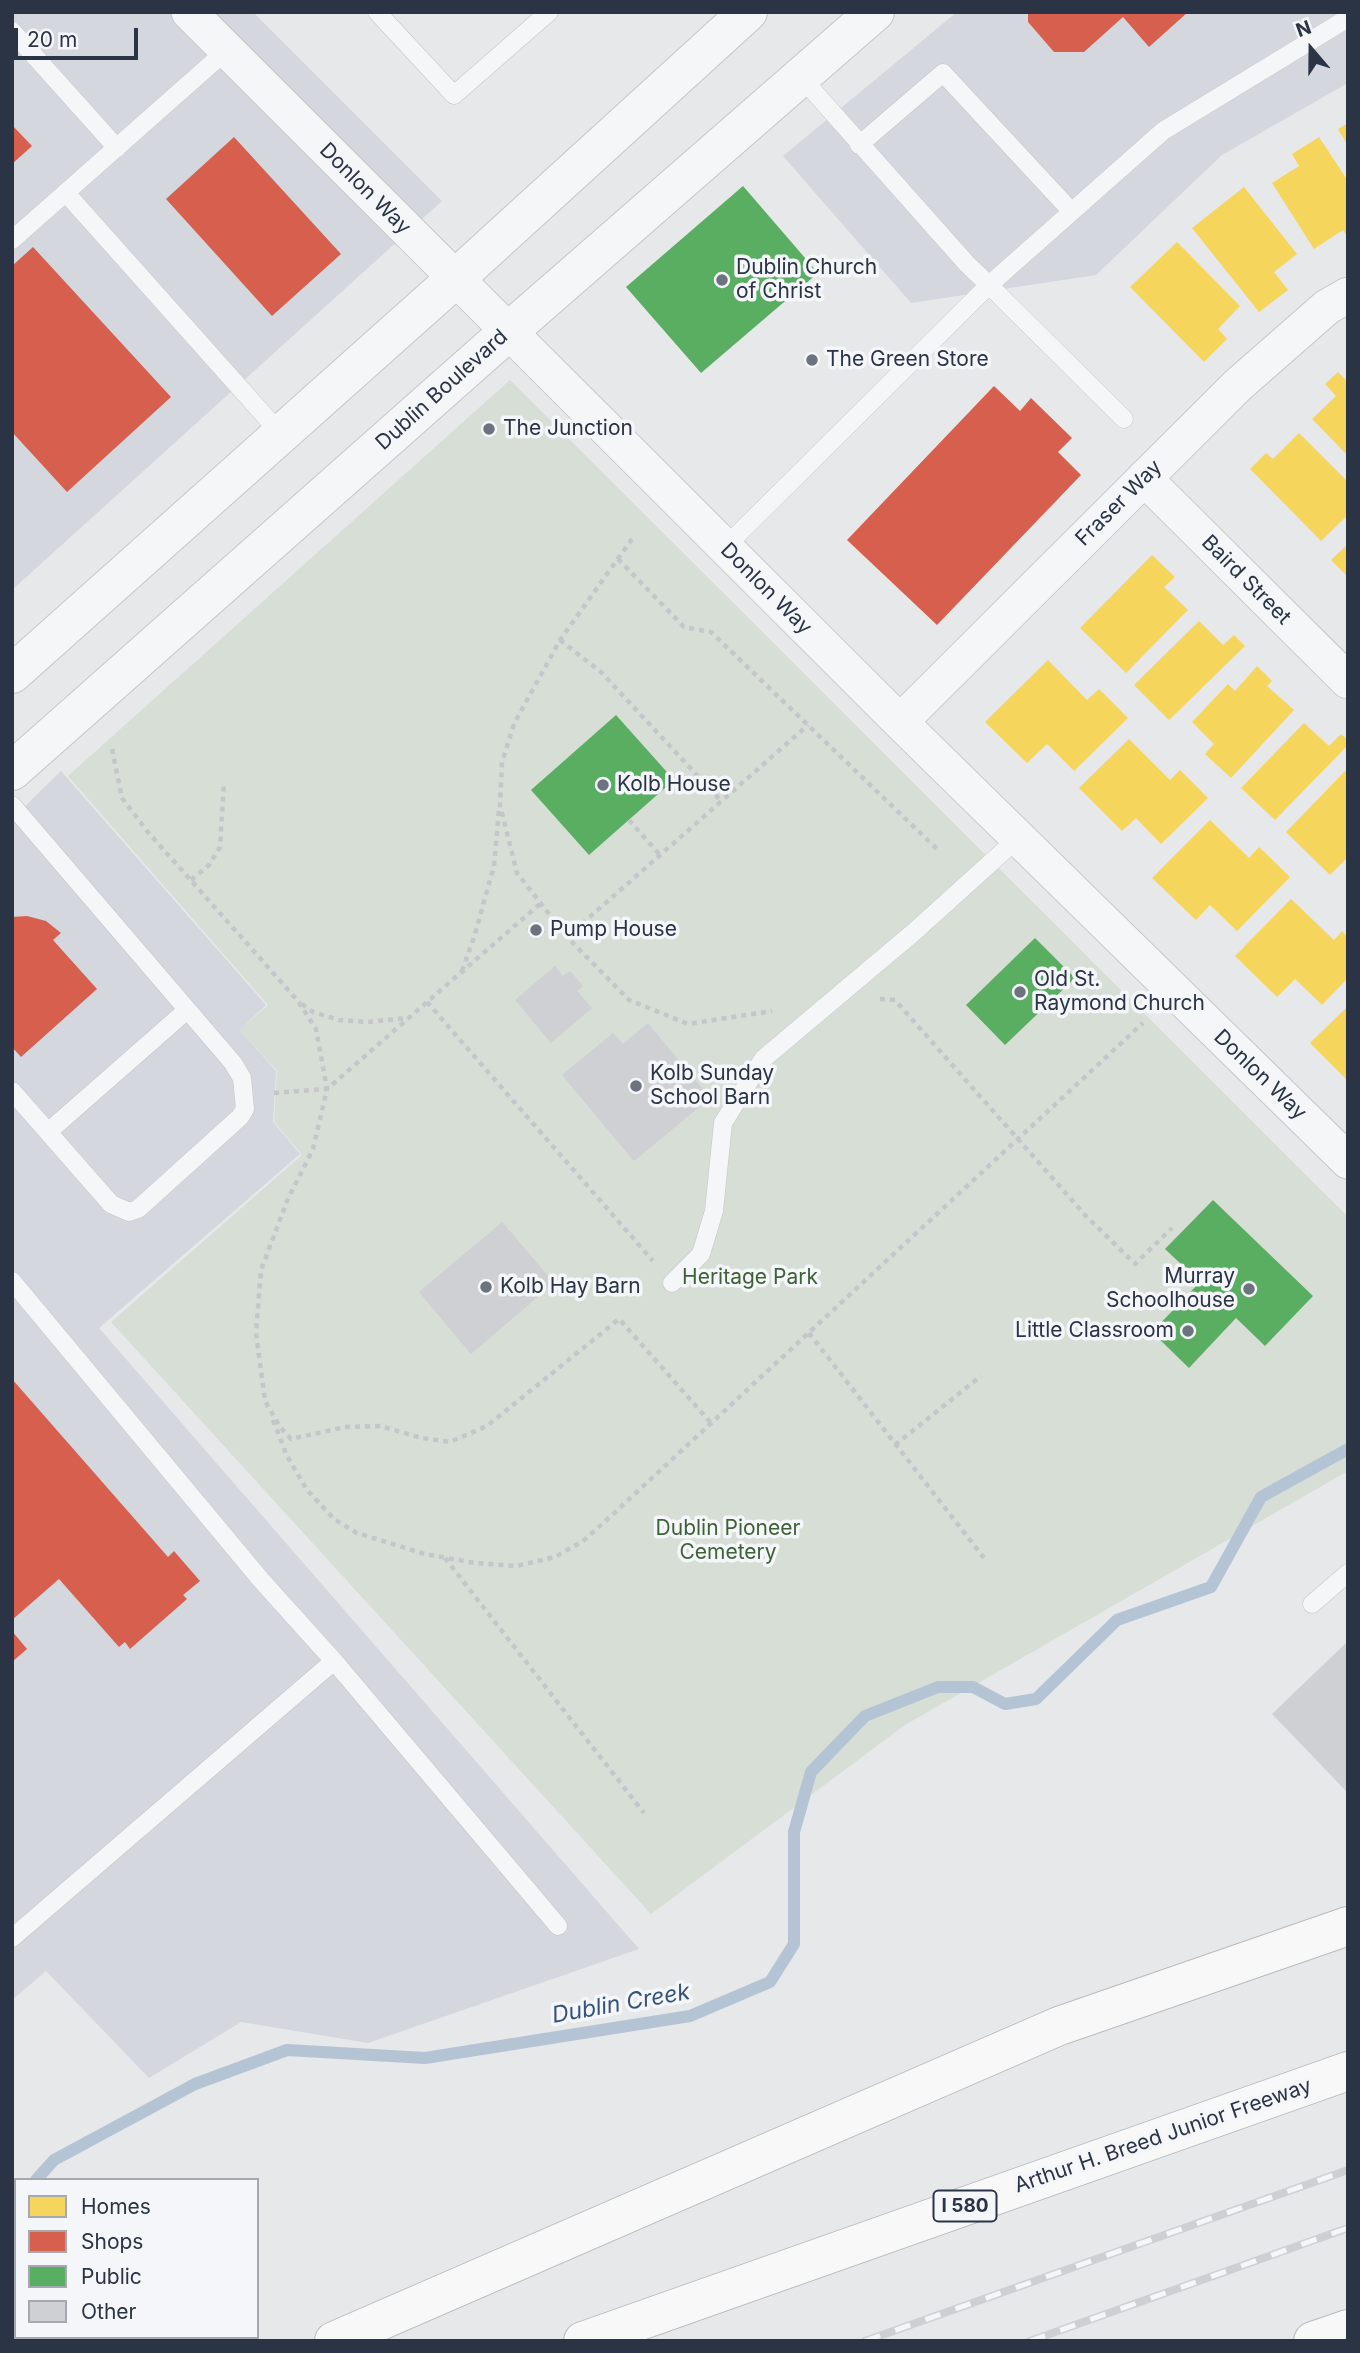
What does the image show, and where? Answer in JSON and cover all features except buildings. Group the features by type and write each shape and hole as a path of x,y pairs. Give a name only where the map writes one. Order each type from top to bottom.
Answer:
{"highway":[{"path":"334,2341 1059,2026 1348,1926"},
{"name":"Arthur H. Breed Junior Freeway","path":"583,2341 1348,2071"},
{"path":"1313,2341 1348,2329"}],"street":[{"name":"Donlon Way","path":"190,12 900,722 1348,1161"},
{"path":"12,674 455,279 748,12"},
{"name":"Dublin Boulevard","path":"12,771 875,12"},
{"name":"Fraser Way","path":"900,722 1238,385 1327,307 1348,295"},
{"name":"Baird Street","path":"1144,478 1348,681"}],"lane":[{"path":"377,12 454,95 549,12"},
{"path":"725,547 989,285 1163,131 1348,18"},
{"path":"12,31 117,148"},
{"path":"12,240 227,50"},
{"path":"859,145 943,72 1072,212"},
{"path":"800,76 967,264 1124,419"},
{"path":"66,193 281,434"},
{"path":"12,805 233,1063 242,1078 245,1109 240,1117 138,1209 129,1212 111,1204 12,1091"},
{"path":"672,1283 701,1254 714,1211 723,1123 763,1059 914,932 1018,838"},
{"path":"48,1132 187,1010"},
{"path":"12,1281 261,1580 334,1661 558,1926"},
{"path":"1312,1604 1348,1573"},
{"path":"12,1938 334,1661"}],"path":[{"path":"461,972 494,866 502,762 514,724 559,640 632,538"},
{"path":"618,559 684,627 711,632 939,851"},
{"path":"559,640 601,672 721,801"},
{"path":"567,937 808,725"},
{"path":"112,748 122,798 147,831 298,1001 316,1029 327,1089 313,1149 288,1201 261,1270 256,1333 265,1401 287,1456 307,1490 334,1519 357,1533 425,1554 475,1563 516,1566 555,1557 583,1541 1143,1023"},
{"path":"191,880 209,865 220,847 224,783"},
{"path":"500,805 517,873 567,937 629,1000 688,1024 841,996 895,1000 1085,1215 1135,1264 1172,1228"},
{"path":"628,820 660,855"},
{"path":"245,1095 327,1089 541,904"},
{"path":"298,1001 313,1012 339,1020 368,1022 409,1018"},
{"path":"428,1002 672,1283"},
{"path":"265,1401 280,1427 292,1439 345,1427 380,1426 422,1438 450,1442 487,1426 619,1319 711,1423"},
{"path":"809,1332 984,1558"},
{"path":"895,1445 981,1376"},
{"path":"445,1558 644,1813"}],"shaded area":[{"path":"12,12 253,12 442,201 12,590"},
{"path":"957,12 1348,12 1348,83 1222,155 1096,275 911,303 783,156"},
{"path":"61,771 266,1005 240,1030 276,1071 273,1122 300,1154 99,1328 639,1949 368,2043 241,2022 149,2078 46,1971 12,2000 12,819"}],"green space":[{"name":"Heritage Park","path":"510,380 1348,1217 1348,1471 905,1725 651,1914 111,1322 302,1155 274,1122 277,1071 240,1030 268,1005 68,776"}],"waterway":[{"name":"Dublin Creek","path":"38,2178 54,2160 195,2084 287,2050 425,2058 690,2016 770,1982 794,1944 794,1832 811,1772 865,1716 938,1687 973,1687 1005,1704 1036,1699 1117,1620 1211,1587 1261,1497 1348,1449"}],"railway":[{"path":"865,2341 1348,2170"},
{"path":"1030,2341 1348,2228"}],"place":[{"name":"Dublin Church of Christ","path":"722,280"},
{"name":"The Green Store","path":"812,360"},
{"name":"The Junction","path":"489,429"},
{"name":"Kolb House","path":"603,785"},
{"name":"Pump House","path":"536,930"},
{"name":"Old St. Raymond Church","path":"1020,992"},
{"name":"Kolb Sunday School Barn","path":"636,1086"},
{"name":"Kolb Hay Barn","path":"486,1287"},
{"name":"Murray Schoolhouse","path":"1249,1289"},
{"name":"Little Classroom","path":"1188,1331"}],"park label":[{"name":"Dublin Pioneer Cemetery","path":"728,1541"}]}
